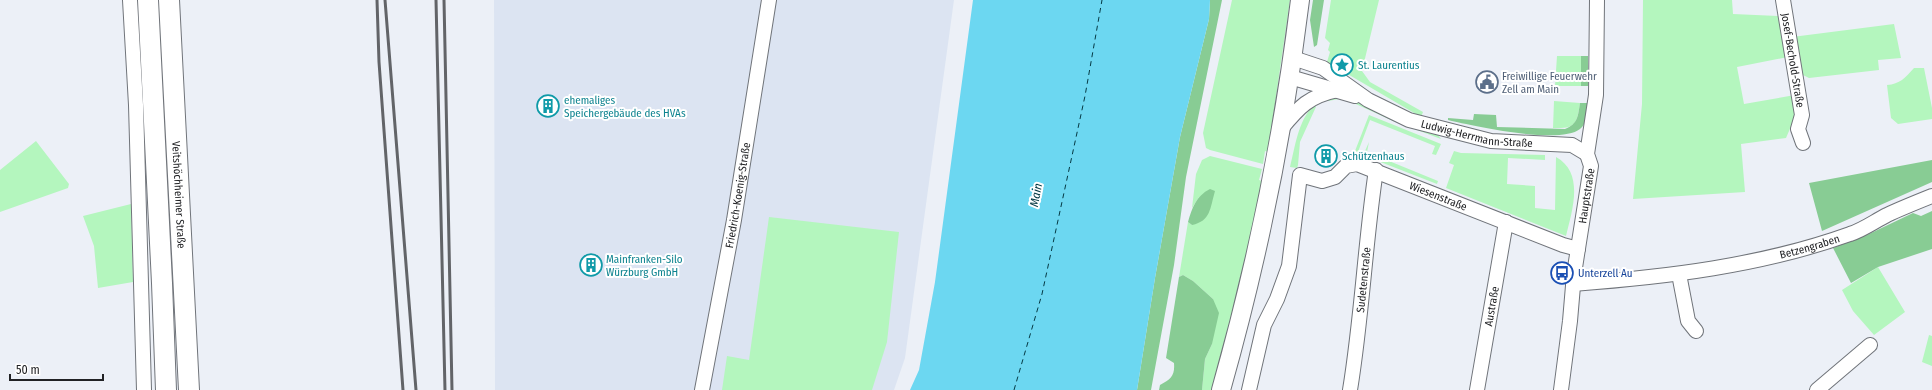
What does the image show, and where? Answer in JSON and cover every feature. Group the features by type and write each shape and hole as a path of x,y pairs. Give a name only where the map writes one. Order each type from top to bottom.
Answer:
{"highway":[{"name":"Veitshöchheimer Straße","path":"148,0 166,390"},
{"name":"Veitshöchheimer Straße","path":"168,0 189,390"}],"main road":[{"path":"1221,390 1249,278 1281,129 1293,58 1300,0"}],"street":[{"path":"130,0 136,105 144,390"},
{"name":"Friedrich-Koenig-Straße","path":"702,390 734,220 769,0"},
{"name":"Hauptstraße","path":"1561,390 1573,284 1591,166 1587,154 1596,95 1597,0"},
{"name":"Josef-Bechold-Straße","path":"1783,0 1802,115 1798,129 1802,143"},
{"name":"Ludwig-Herrmann-Straße","path":"1293,58 1322,68 1368,100"},
{"name":"Ludwig-Herrmann-Straße","path":"1290,77 1368,100 1409,120 1449,132 1491,141 1572,145 1587,154"},
{"path":"1281,129 1304,103 1314,96 1338,90"},
{"name":"Wiesenstraße","path":"1249,390 1264,325 1277,299 1289,266 1300,175 1322,181 1335,177 1346,166 1357,164 1376,170 1562,245 1578,249"},
{"name":"Sudetenstraße","path":"1350,390 1358,338 1362,280 1376,170"},
{"name":"Betzengraben","path":"1573,284 1621,281 1679,274 1732,265 1828,242 1852,234 1889,214 1932,196"},
{"name":"Austraße","path":"1478,390 1506,222"},
{"path":"1679,274 1688,321 1696,331"},
{"path":"1817,390 1870,345"}],"shaded area":[{"path":"494,0 954,0 905,358 894,390 495,390"}],"green space":[{"path":"1210,0 1222,0 1186,177 1174,265 1151,390 1137,390 1180,137 1209,19"},
{"path":"1232,0 1290,0 1268,152 1265,151 1263,164 1206,148 1203,133"},
{"path":"1313,0 1324,0 1317,45 1314,47 1310,20"},
{"path":"1331,0 1379,0 1362,71 1370,82 1423,112 1421,117 1327,62 1330,52 1328,50 1330,43 1325,38"},
{"path":"1643,0 1732,0 1733,14 1778,16 1788,57 1737,67 1744,104 1795,95 1798,110 1786,138 1741,144 1745,192 1633,199 1642,104"},
{"path":"1894,24 1901,58 1878,60 1879,70 1809,78 1803,75 1792,37"},
{"path":"1557,56 1581,56 1581,86 1555,86"},
{"path":"1581,56 1588,56 1588,86 1581,86"},
{"path":"1914,68 1924,68 1932,108 1932,119 1898,124 1891,118 1887,85 1902,80"},
{"path":"1335,97 1352,99 1438,135 1441,139 1393,121 1347,100 1339,99 1328,101 1327,99"},
{"path":"1554,101 1580,103 1578,116 1574,124 1566,127 1553,128"},
{"path":"1580,103 1588,103 1584,124 1580,129 1570,133 1536,135 1516,133 1448,120 1448,118 1473,120 1474,114 1496,115 1497,127 1565,129 1573,125 1577,119"},
{"path":"1314,105 1316,107 1300,142 1297,168 1290,167 1304,118"},
{"path":"1369,115 1441,144 1436,155 1432,154 1435,146 1370,120 1358,152 1355,151"},
{"path":"36,141 69,184 68,188 0,212 0,170"},
{"path":"1369,142 1367,152 1438,181 1437,184 1365,156 1365,151"},
{"path":"1454,151 1461,153 1545,155 1545,160 1508,158 1507,184 1535,186 1535,208 1555,210 1556,157 1565,164 1571,173 1573,182 1573,204 1566,236 1446,188 1454,165 1449,163"},
{"path":"1210,156 1262,169 1259,180 1262,181 1246,259 1213,390 1202,390 1205,359 1212,344 1213,299 1193,281 1183,275 1179,277 1188,222 1192,225 1199,197 1192,208 1196,174 1202,160"},
{"path":"1932,160 1932,182 1822,231 1809,183"},
{"path":"1210,189 1215,191 1209,213 1203,220 1192,225 1188,222 1193,207 1201,195"},
{"path":"131,204 133,282 98,288 94,246 83,216"},
{"path":"1932,211 1932,249 1878,267 1851,283 1833,248 1869,234 1913,213 1921,216"},
{"path":"769,217 899,232 887,342 872,390 722,390 727,356 749,360"},
{"path":"1878,267 1905,312 1874,335 1853,311 1842,290"},
{"path":"1183,275 1193,281 1213,299 1219,313 1212,344 1205,359 1202,390 1159,390 1160,385 1172,377 1174,371 1174,363 1166,358 1179,277"},
{"path":"1929,335 1932,336 1932,366 1922,362"}],"water":[{"name":"Main","path":"973,0 1210,0 1209,19 1180,137 1137,390 910,390 919,370 935,282"}],"ferry route":[{"path":"1014,390 1042,294 1085,96 1102,0"}],"railway":[{"path":"377,0 379,62 403,390"},
{"path":"385,0 416,390"},
{"path":"436,0 445,390"},
{"path":"444,0 452,390"}],"place":[{"name":"St. Laurentius","path":"1342,65"},
{"name":"Freiwillige Feuerwehr Zell am Main","path":"1487,82"},
{"name":"ehemaliges Speichergebäude des HVAs","path":"548,106"},
{"name":"Schützenhaus","path":"1326,156"},
{"name":"Mainfranken-Silo Würzburg GmbH","path":"591,265"},
{"name":"Unterzell Au","path":"1562,273"}]}
